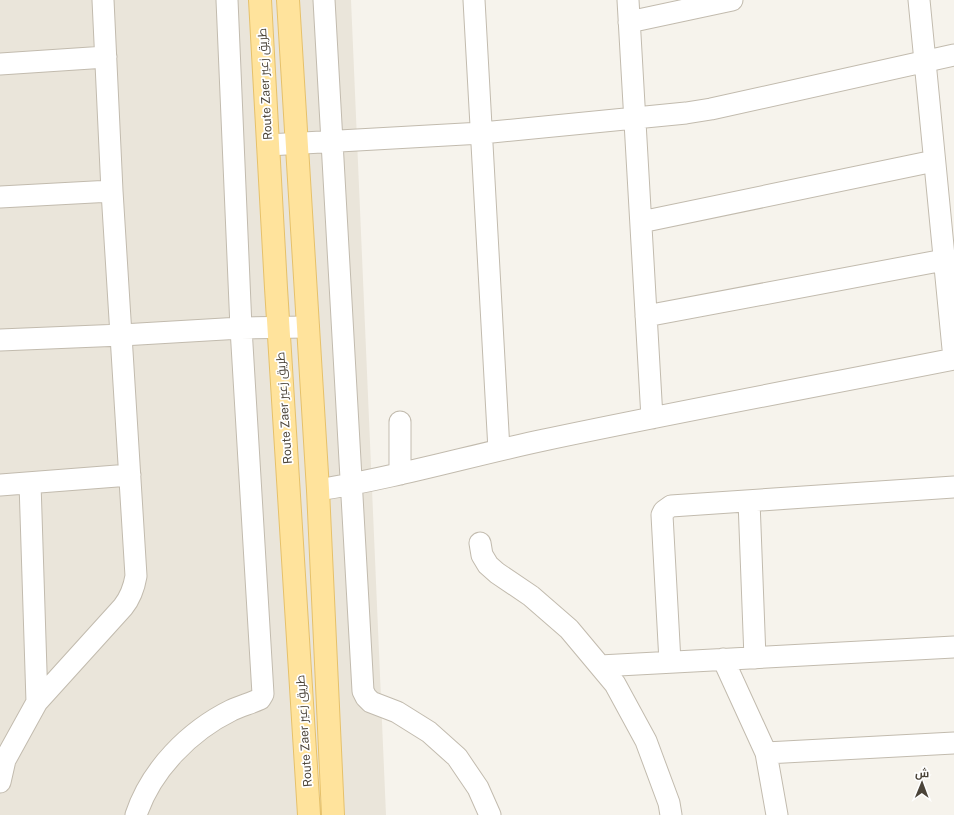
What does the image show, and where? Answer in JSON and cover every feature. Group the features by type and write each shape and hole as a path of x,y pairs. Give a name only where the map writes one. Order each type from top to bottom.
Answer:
{"main road":[{"name":"Route Zaer طريق زعير","path":"260,0 309,815"},
{"name":"Route Zaer طريق زعير","path":"288,0 318,490 334,815"}],"street":[{"path":"0,782 3,760 37,702 123,607 130,597 136,576 112,190 103,0"},
{"path":"136,815 139,805 156,776 177,750 202,728 232,710 260,699 263,694 241,328 227,0"},
{"path":"324,0 363,691 366,698 371,702 397,712 429,732 457,757 478,788 490,815"},
{"path":"474,0 499,450"},
{"path":"628,0 652,418"},
{"path":"629,22 732,0"},
{"path":"318,490 351,485 499,450 652,418 954,359 919,0"},
{"path":"268,145 482,133 666,115 711,109 954,55"},
{"path":"0,64 106,57"},
{"path":"640,222 934,161"},
{"path":"0,196 112,190"},
{"path":"646,316 944,260"},
{"path":"0,340 241,328 308,327"},
{"path":"400,422 400,474"},
{"path":"0,485 130,475"},
{"path":"30,483 37,702"},
{"path":"670,662 662,515 664,511 671,506 954,487"},
{"path":"748,501 755,658"},
{"path":"480,543 482,555 488,565 497,573 531,596 569,629 615,684 646,741 669,803 671,815"},
{"path":"600,666 954,647"},
{"path":"722,659 766,753 777,815"},
{"path":"766,753 954,743"}],"shaded area":[{"path":"0,0 351,0 386,815 0,815"}]}
